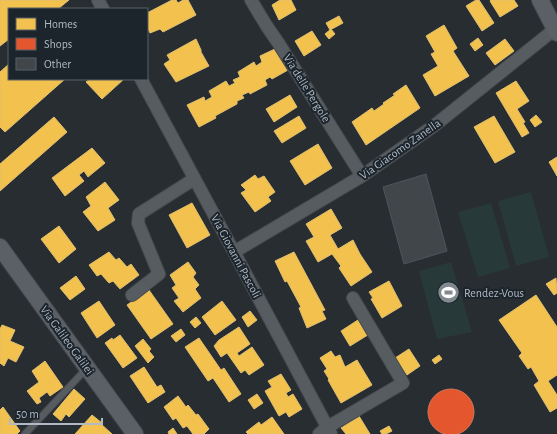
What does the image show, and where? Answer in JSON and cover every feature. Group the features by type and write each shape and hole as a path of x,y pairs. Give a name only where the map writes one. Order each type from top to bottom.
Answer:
{"main road":[{"path":"540,0 556,31"},
{"name":"Via Galileo Galilei","path":"0,247 88,368 132,433"}],"street":[{"name":"Via delle Pergole","path":"251,0 362,176"},
{"name":"Via Giacomo Zanella","path":"234,252 362,176 435,125 556,31"},
{"name":"Via Giovanni Pascoli","path":"142,80 234,252 325,432"},
{"path":"132,295 159,274 138,223 139,214 195,180"},
{"path":"325,432 403,384 353,298"}],"lane":[{"path":"25,434 88,368"}],"shaded area":[{"path":"531,192 549,257 516,266 498,201"},
{"path":"491,203 510,268 478,277 458,212"},
{"path":"451,262 472,332 437,339 419,271"}],"building: Homes":[{"path":"0,0 69,0 59,8 8,8 8,40 0,46"},
{"path":"172,0 176,0 178,3 183,0 188,0 196,15 163,32 160,29 150,33 148,29 148,12"},
{"path":"280,0 291,0 296,10 279,20 272,5"},
{"path":"476,0 479,0 494,23 482,31 466,6"},
{"path":"514,0 518,6 500,17 490,1"},
{"path":"339,16 343,23 330,30 326,23"},
{"path":"444,25 457,48 453,51 469,76 435,96 423,75 438,66 431,54 435,52 426,36"},
{"path":"331,29 335,34 329,39 325,34"},
{"path":"312,31 321,45 304,56 295,41"},
{"path":"478,38 483,45 475,51 470,44"},
{"path":"196,39 209,66 176,82 164,64 170,60 167,55"},
{"path":"505,39 514,51 495,65 486,53"},
{"path":"277,48 288,70 272,79 270,77 265,80 267,85 250,94 249,92 242,95 244,98 237,101 237,104 199,127 187,105 204,97 205,101 212,97 209,91 226,81 229,86 235,83 233,80 240,77 238,72 254,62 256,66 262,62 260,56"},
{"path":"8,65 8,80 64,80 5,132 0,127 0,72"},
{"path":"89,80 123,80 102,99 86,82"},
{"path":"516,81 529,101 517,109 525,122 523,123 529,133 522,137 496,93"},
{"path":"406,85 420,108 366,145 352,122 372,108 374,111 395,95 393,94"},
{"path":"290,95 297,107 274,122 266,109"},
{"path":"536,115 542,122 535,127 530,120"},
{"path":"299,116 306,128 282,143 274,131"},
{"path":"494,116 515,152 495,163 474,127"},
{"path":"54,117 67,132 0,191 0,164"},
{"path":"318,144 332,168 305,185 290,161"},
{"path":"92,148 105,163 88,177 84,171 79,175 84,181 65,196 52,178"},
{"path":"557,157 557,176 549,162"},
{"path":"255,175 258,179 264,176 275,192 268,197 271,201 255,212 241,193 246,190 241,185"},
{"path":"105,182 119,200 108,208 115,220 98,231 83,212 91,206 86,197"},
{"path":"192,203 210,235 187,248 169,215"},
{"path":"331,209 342,228 330,235 338,249 353,240 372,272 351,286 339,268 341,266 332,254 318,262 306,241 314,237 306,224"},
{"path":"59,226 76,249 59,263 41,239"},
{"path":"109,252 116,260 119,258 127,267 131,264 139,275 120,289 113,281 109,283 101,274 97,276 89,265"},
{"path":"294,252 325,310 322,311 326,319 307,328 299,308 301,307 287,281 285,282 275,261"},
{"path":"188,262 196,273 193,277 199,285 195,289 201,298 183,312 174,301 179,298 172,288 176,285 170,275"},
{"path":"76,276 85,289 70,300 60,288"},
{"path":"556,278 557,293 554,295 546,284"},
{"path":"389,281 402,306 382,318 371,299 373,298 369,292"},
{"path":"149,290 173,324 151,339 127,305"},
{"path":"536,295 557,327 557,375 548,381 557,395 557,408 550,412 534,385 539,381 531,367 528,369 519,356 522,353 499,320"},
{"path":"99,301 115,325 97,338 81,313"},
{"path":"222,301 236,320 215,335 202,317"},
{"path":"250,311 257,320 248,327 242,317"},
{"path":"196,317 201,323 195,328 190,322"},
{"path":"361,318 371,333 350,346 341,331"},
{"path":"2,325 15,330 10,341 24,347 16,362 8,358 4,366 0,363 0,329"},
{"path":"239,327 250,344 237,353 239,356 252,347 264,365 249,375 245,370 241,373 227,353 221,357 214,346 219,340"},
{"path":"181,329 185,335 176,342 171,336"},
{"path":"120,335 137,358 123,368 105,343"},
{"path":"199,338 221,370 224,368 241,394 229,402 213,378 208,381 185,347"},
{"path":"143,339 151,349 149,351 154,357 148,363 135,346"},
{"path":"409,349 420,366 407,375 395,358"},
{"path":"331,351 335,357 340,355 345,367 357,360 372,385 341,403 328,380 329,379 324,371 327,369 320,358"},
{"path":"439,355 442,359 435,364 432,360"},
{"path":"45,361 63,387 50,396 47,392 39,398 41,402 37,404 27,391 39,382 32,371"},
{"path":"144,367 157,387 161,385 165,392 148,403 130,376"},
{"path":"281,374 291,390 286,393 288,397 293,394 302,409 289,417 286,412 279,416 265,391 272,387 268,381"},
{"path":"74,389 85,399 69,417 66,414 61,421 53,414"},
{"path":"257,394 263,403 254,409 248,400"},
{"path":"178,396 186,407 188,405 196,415 198,414 209,429 204,434 193,434 187,426 183,428 176,418 173,420 164,407"},
{"path":"3,407 20,431 17,434 0,434 0,410"},
{"path":"92,415 102,423 101,424 112,434 75,434"},
{"path":"359,416 370,434 346,434 341,428"},
{"path":"272,417 284,434 248,434 246,432 259,422 261,425"},
{"path":"389,426 392,431 382,434 380,431"},
{"path":"173,428 177,434 169,434 168,432"}],"building: Shops":[{"path":"451,389 464,393 470,399 474,412 470,425 464,431 451,435 438,431 432,425 428,412 432,399 438,393"}],"building: Other":[{"path":"426,174 447,251 404,264 383,187"}],"place":[{"name":"Rendez-Vous","path":"449,293"}]}
